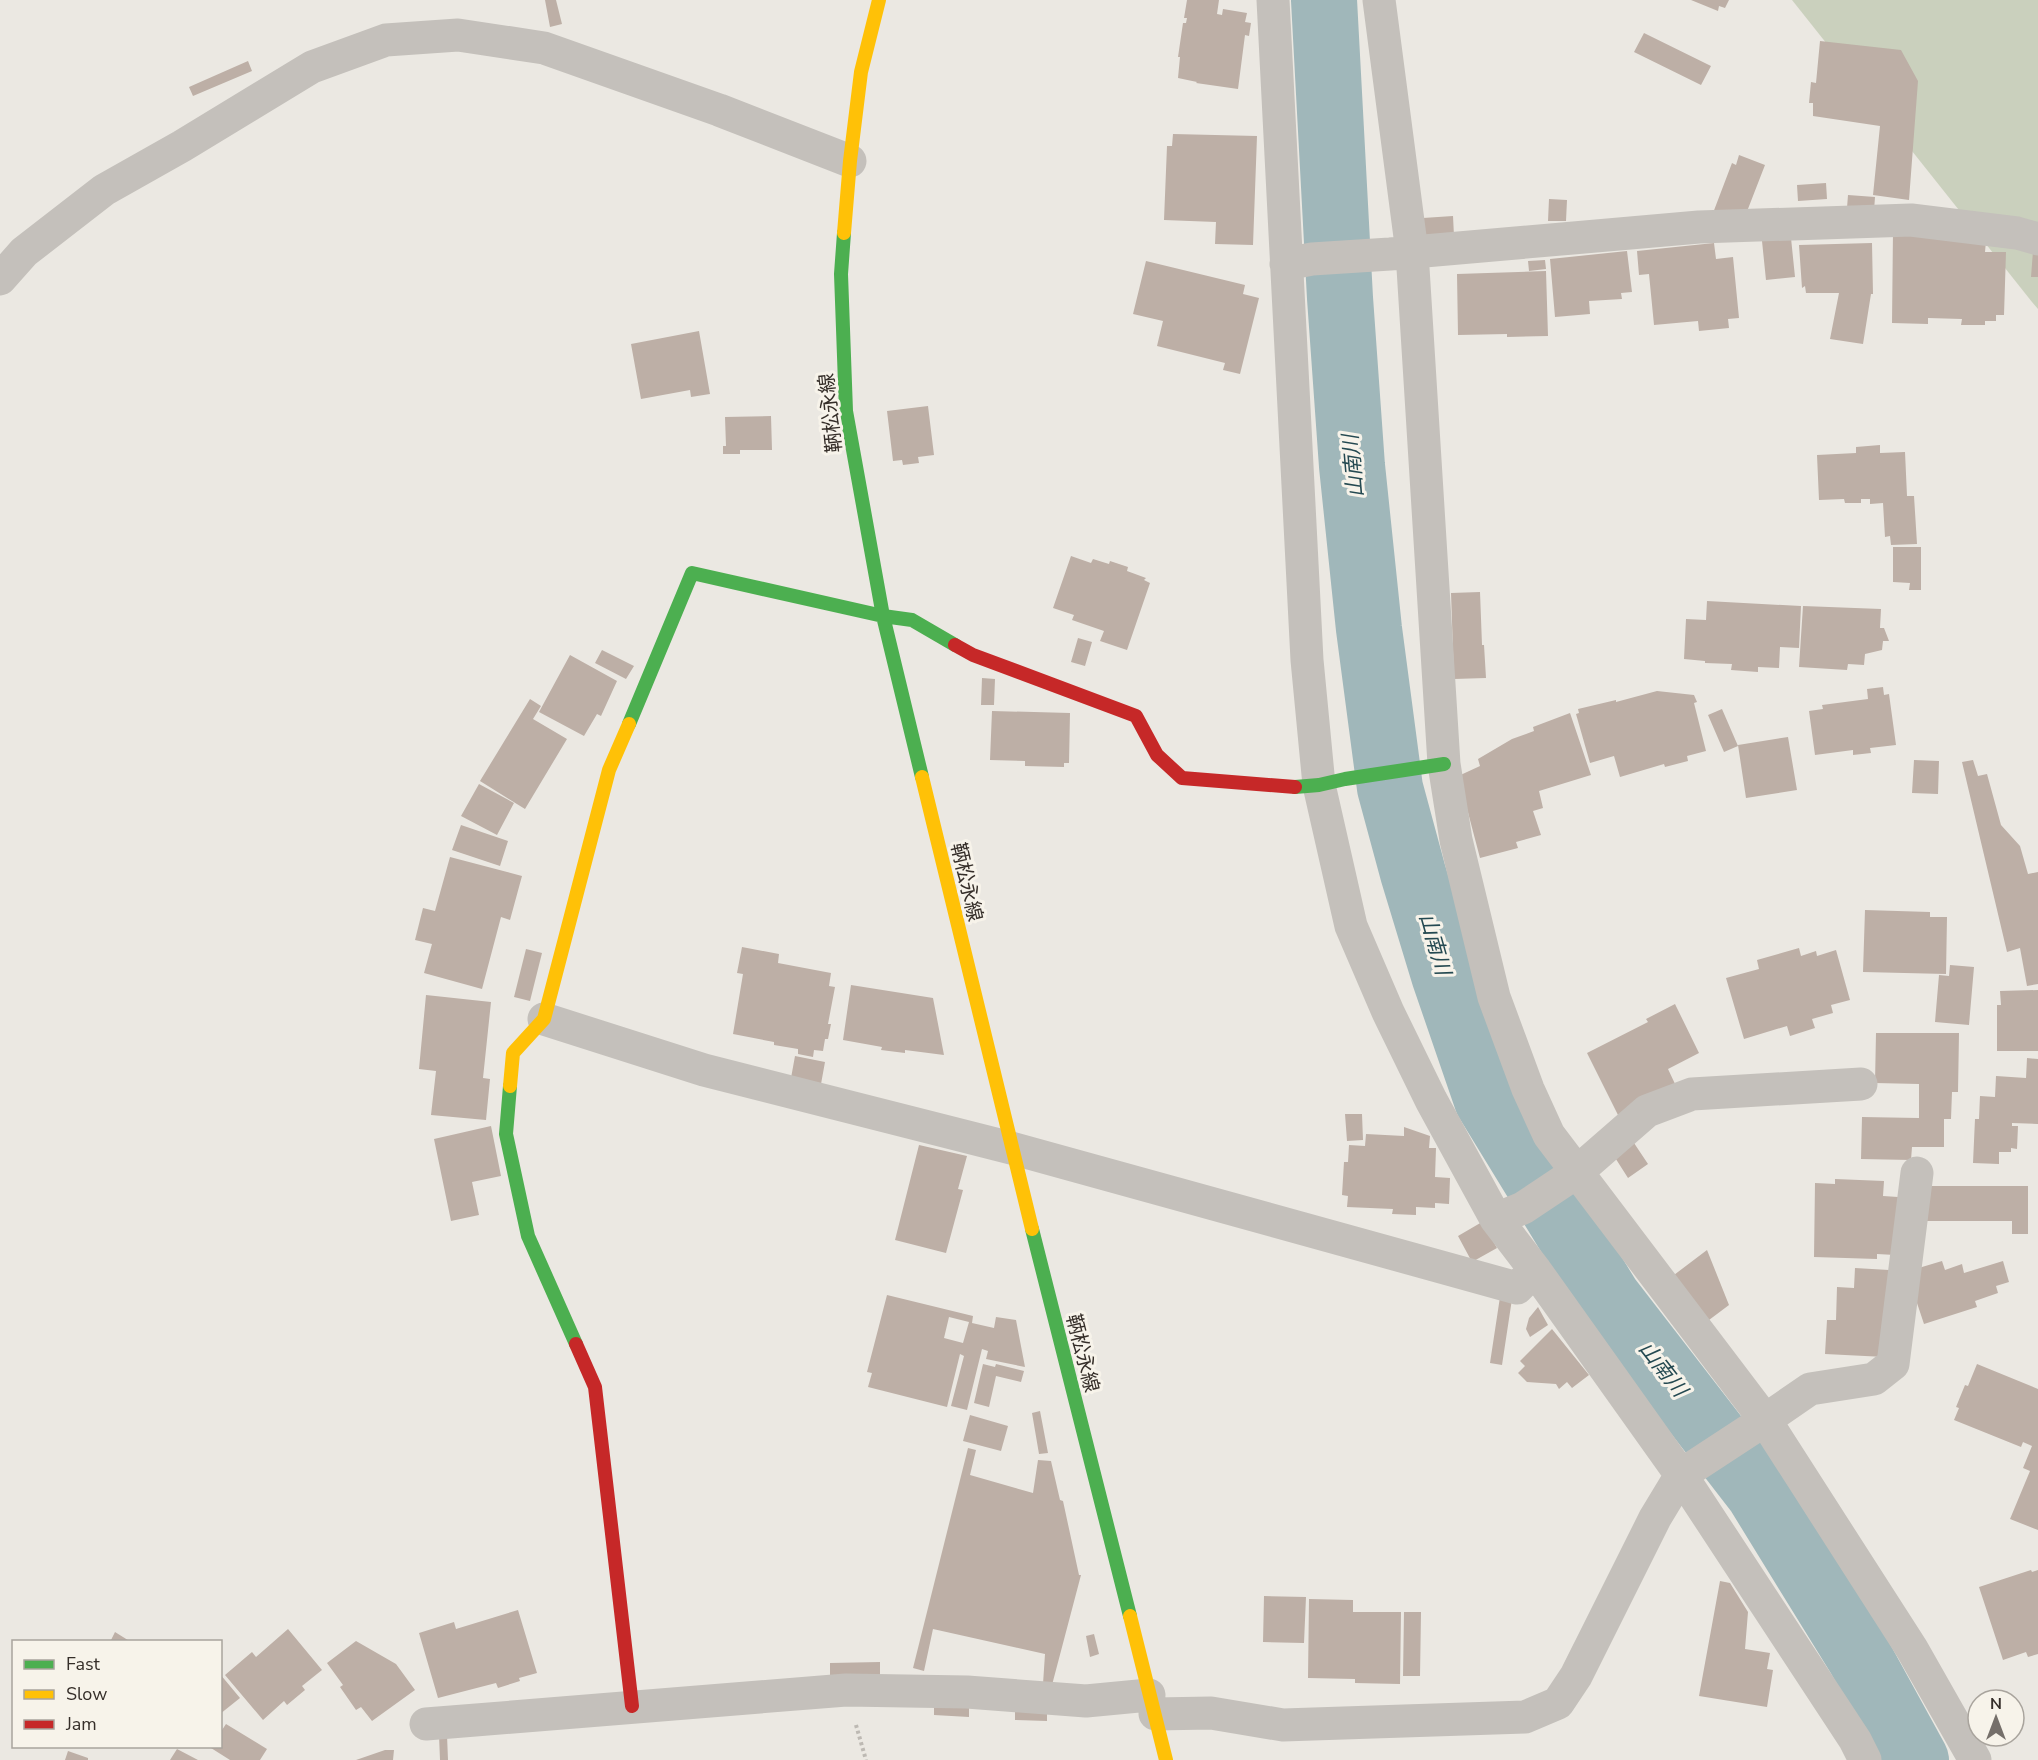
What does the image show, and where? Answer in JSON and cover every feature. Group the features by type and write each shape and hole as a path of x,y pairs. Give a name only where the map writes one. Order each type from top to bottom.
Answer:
{"street":[{"name":"鞆松永線","path":"879,0 861,72 850,161 841,274 846,411 883,616 1011,1148 1166,1760"},
{"path":"1273,0 1299,262 1307,660 1332,782 1351,926 1388,1012 1422,1081 1510,1214 1536,1270 1692,1468 1865,1760"},
{"path":"1379,0 1401,253 1436,765 1494,997 1528,1089 1570,1176 1757,1425 1912,1649 1975,1760"},
{"path":"0,279 24,252 104,190 182,146 312,67 386,40 458,35 544,48 719,110 850,161"},
{"path":"1299,262 1699,227 1911,220 2017,233 2038,239"},
{"path":"632,1706 595,1387 528,1236 506,1134 513,1053 544,1019 609,770 692,573 883,616 912,620 973,655 1136,716 1156,755 1182,778 1289,788 1436,765"},
{"path":"544,1019 704,1070 1011,1148 1517,1288 1536,1270"},
{"path":"1510,1214 1570,1176 1647,1111 1692,1094 1861,1084"},
{"path":"426,1724 846,1690 967,1692 1152,1704 1283,1725 1525,1716 1558,1702 1576,1676 1655,1518 1692,1468 1810,1389 1874,1379 1893,1364 1917,1173"}],"green space":[{"path":"1792,0 2038,0 2038,309 2032,302"}],"building":[{"path":"545,0 556,0 562,24 550,27"},
{"path":"1187,0 1219,0 1217,14 1222,15 1223,9 1247,13 1245,22 1251,23 1249,36 1245,35 1238,89 1178,78 1180,57 1178,57 1183,23 1186,23 1187,18 1184,18"},
{"path":"1691,0 1729,0 1725,8 1719,6 1718,11"},
{"path":"1644,33 1711,66 1701,85 1634,52"},
{"path":"1820,41 1901,50 1918,81 1909,200 1873,195 1880,126 1813,116 1813,103 1809,103 1811,82 1816,83"},
{"path":"248,61 252,71 193,96 189,87"},
{"path":"1173,134 1257,136 1253,245 1215,244 1216,222 1164,220 1167,146 1172,146"},
{"path":"1739,155 1765,165 1746,214 1713,213 1732,163 1736,165"},
{"path":"1826,183 1827,199 1798,201 1797,185"},
{"path":"1848,195 1875,197 1874,211 1847,208"},
{"path":"1549,199 1567,200 1566,221 1548,221"},
{"path":"1453,216 1454,236 1425,238 1423,218"},
{"path":"1893,231 1986,241 1985,252 2006,252 2004,315 1996,315 1996,321 1985,321 1985,325 1961,325 1962,319 1928,318 1928,324 1892,323"},
{"path":"1791,238 1795,277 1766,280 1762,241"},
{"path":"1714,243 1716,259 1733,257 1739,318 1728,319 1729,328 1699,331 1698,321 1654,325 1649,274 1639,275 1637,251"},
{"path":"1872,243 1873,294 1871,294 1863,344 1830,339 1839,293 1806,293 1805,286 1802,288 1799,245"},
{"path":"1627,251 1632,292 1621,293 1622,299 1589,301 1590,314 1555,317 1550,259"},
{"path":"2033,251 2038,251 2038,277 2031,277"},
{"path":"1545,260 1546,269 1529,271 1528,261"},
{"path":"1146,261 1245,285 1243,294 1259,298 1240,374 1223,370 1225,363 1157,346 1163,321 1133,314"},
{"path":"1546,271 1548,336 1458,335 1457,274"},
{"path":"699,331 710,394 691,397 690,390 641,399 631,344"},
{"path":"928,406 934,455 918,457 919,463 903,465 902,460 893,461 887,411"},
{"path":"771,416 772,450 740,450 740,454 723,454 723,446 726,446 725,417"},
{"path":"1880,445 1880,453 1905,452 1907,496 1914,496 1917,544 1891,545 1890,536 1885,537 1883,503 1870,504 1870,499 1861,499 1861,503 1845,503 1844,499 1819,500 1817,455 1856,453 1856,447"},
{"path":"1893,547 1921,547 1921,590 1909,590 1910,583 1893,582"},
{"path":"1071,556 1091,563 1093,559 1109,564 1110,561 1128,567 1127,571 1146,578 1144,580 1150,583 1127,650 1100,641 1104,631 1072,620 1074,615 1053,608"},
{"path":"1480,592 1486,678 1454,679 1451,593"},
{"path":"1707,601 1801,606 1799,648 1780,647 1779,668 1758,667 1758,672 1731,670 1732,664 1705,663 1705,661 1684,659 1686,619 1706,620"},
{"path":"1803,606 1881,609 1880,628 1884,628 1889,641 1883,641 1882,650 1865,654 1864,665 1848,664 1847,670 1799,667"},
{"path":"1078,638 1092,642 1085,666 1071,662"},
{"path":"602,650 634,666 626,679 595,663"},
{"path":"570,655 617,681 601,716 597,714 584,736 539,712"},
{"path":"982,678 995,679 994,705 981,705"},
{"path":"1883,687 1884,695 1889,694 1896,745 1870,748 1871,753 1853,755 1853,750 1815,755 1809,711 1823,709 1822,705 1868,699 1867,689"},
{"path":"1657,691 1694,695 1706,751 1687,756 1688,761 1665,767 1664,764 1620,777 1614,756 1590,763 1576,714 1579,713 1578,709"},
{"path":"530,699 541,706 533,719 567,739 525,809 480,781"},
{"path":"1722,709 1738,746 1724,752 1708,715"},
{"path":"992,711 1070,713 1069,763 1064,763 1064,767 1025,766 1025,761 990,760"},
{"path":"1570,713 1591,775 1539,791 1543,808 1533,811 1541,835 1516,842 1518,848 1480,858 1465,801 1454,778 1480,766 1478,759 1512,739 1534,731 1533,727"},
{"path":"1788,737 1797,790 1746,798 1738,745"},
{"path":"1914,760 1939,761 1938,794 1912,793"},
{"path":"1973,760 1978,776 1987,774 2001,825 2020,846 2028,874 2038,872 2038,984 2027,986 2020,948 2007,952 1962,762"},
{"path":"479,784 514,803 497,835 461,816"},
{"path":"461,825 508,841 500,866 452,850"},
{"path":"450,857 522,876 510,920 501,917 482,989 424,973 432,944 415,940 423,908 435,911"},
{"path":"1865,910 1930,912 1930,917 1947,917 1946,974 1863,972"},
{"path":"742,947 779,954 778,963 831,973 829,986 835,987 828,1024 831,1024 823,1051 814,1050 813,1057 798,1054 798,1049 774,1045 774,1042 733,1034 743,974 737,973"},
{"path":"1799,948 1801,956 1816,951 1817,956 1836,950 1850,1000 1831,1005 1833,1013 1812,1019 1815,1028 1790,1036 1787,1026 1744,1039 1726,978 1759,969 1757,960"},
{"path":"526,949 542,953 530,1001 514,997"},
{"path":"1950,965 1974,967 1969,1025 1935,1022 1939,975 1949,976"},
{"path":"851,985 933,998 944,1055 905,1050 905,1053 881,1050 882,1047 843,1040"},
{"path":"2038,990 2038,1051 1997,1051 1997,1005 2001,1005 2000,991"},
{"path":"426,995 491,1002 483,1078 490,1079 486,1120 431,1115 436,1071 419,1069"},
{"path":"1675,1004 1699,1053 1668,1069 1676,1086 1618,1115 1587,1053 1648,1022 1646,1019"},
{"path":"1876,1033 1959,1033 1958,1092 1952,1092 1951,1119 1944,1119 1944,1147 1912,1147 1911,1160 1861,1159 1862,1117 1919,1118 1919,1084 1875,1083"},
{"path":"795,1056 825,1062 821,1084 791,1078"},
{"path":"2027,1058 2038,1059 2038,1124 2012,1123 2012,1126 2018,1126 2017,1149 2011,1148 2011,1152 1999,1152 1999,1164 1973,1163 1975,1119 1979,1119 1980,1096 1995,1097 1996,1076 2026,1078"},
{"path":"1345,1114 1362,1114 1363,1140 1347,1141"},
{"path":"491,1126 501,1176 472,1182 479,1215 451,1221 434,1139"},
{"path":"1404,1127 1430,1136 1429,1148 1436,1148 1435,1177 1450,1178 1449,1204 1435,1203 1435,1208 1416,1207 1416,1215 1392,1214 1393,1209 1347,1207 1348,1196 1342,1195 1344,1162 1348,1162 1349,1145 1365,1146 1366,1134 1404,1136"},
{"path":"1634,1143 1648,1164 1628,1178 1614,1156"},
{"path":"919,1145 967,1156 958,1189 963,1190 946,1253 895,1240"},
{"path":"1835,1179 1884,1181 1883,1196 1898,1197 1895,1255 1877,1254 1877,1259 1814,1257 1815,1183 1835,1184"},
{"path":"1925,1186 2028,1186 2028,1234 2012,1234 2012,1221 1925,1221"},
{"path":"1482,1222 1497,1248 1472,1262 1458,1236"},
{"path":"1707,1250 1729,1305 1705,1323 1670,1278"},
{"path":"1942,1261 1945,1270 1962,1264 1964,1273 2003,1261 2009,1282 1996,1286 1998,1293 1975,1301 1977,1307 1924,1324 1910,1282 1912,1270"},
{"path":"1855,1268 1889,1270 1885,1357 1825,1354 1827,1320 1836,1320 1837,1287 1854,1288"},
{"path":"887,1295 973,1316 972,1323 994,1328 996,1317 1016,1320 1025,1367 986,1359 988,1351 982,1349 967,1410 951,1406 964,1356 960,1354 947,1407 868,1387 872,1373 867,1372","holes":["949,1317 969,1322 963,1343 944,1338"]},
{"path":"1500,1297 1512,1299 1502,1365 1490,1363"},
{"path":"1538,1307 1548,1325 1530,1337 1526,1329 1529,1318"},
{"path":"1552,1329 1589,1375 1572,1388 1567,1382 1559,1389 1556,1384 1527,1382 1518,1373 1525,1366 1520,1361"},
{"path":"983,1364 995,1367 996,1364 1024,1371 1021,1382 996,1376 989,1407 974,1403"},
{"path":"1977,1364 2038,1389 2038,1530 2010,1519 2030,1471 2023,1468 2032,1446 2023,1442 2021,1447 1954,1420 1959,1408 1956,1407 1965,1385 1968,1386"},
{"path":"1040,1411 1048,1453 1039,1454 1032,1413"},
{"path":"970,1415 1008,1426 1001,1451 963,1441"},
{"path":"968,1448 976,1450 970,1475 1033,1493 1038,1460 1051,1461 1060,1500 1063,1501 1079,1575 1081,1575 1052,1685 1043,1684 1045,1654 933,1629 924,1671 913,1668"},
{"path":"2031,1570 2032,1572 2038,1570 2038,1654 2028,1657 2026,1652 2003,1660 1979,1587"},
{"path":"1720,1581 1730,1583 1748,1612 1745,1649 1770,1653 1767,1669 1773,1670 1767,1707 1699,1696"},
{"path":"1264,1596 1306,1597 1304,1643 1263,1642"},
{"path":"1309,1599 1353,1600 1353,1612 1401,1612 1400,1684 1355,1683 1355,1679 1308,1678"},
{"path":"518,1610 537,1673 498,1688 496,1683 438,1698 419,1633 454,1622 456,1629"},
{"path":"1404,1612 1421,1612 1420,1676 1403,1676"},
{"path":"288,1629 322,1670 302,1686 305,1690 287,1705 284,1701 263,1720 225,1675 252,1652 256,1657"},
{"path":"115,1632 128,1640 111,1640"},
{"path":"1094,1634 1099,1654 1090,1657 1086,1636"},
{"path":"356,1641 396,1664 415,1690 372,1721 361,1707 356,1710 340,1687 343,1685 327,1663"},
{"path":"880,1662 880,1676 830,1678 830,1663"},
{"path":"222,1676 240,1698 222,1712"},
{"path":"934,1706 969,1707 969,1717 934,1715"},
{"path":"1015,1710 1047,1712 1047,1721 1015,1720"},
{"path":"226,1724 267,1749 260,1760 230,1760 211,1748 222,1748 222,1730"},
{"path":"439,1735 447,1735 448,1760 440,1760"},
{"path":"177,1749 198,1760 170,1760"},
{"path":"385,1750 394,1750 393,1760 356,1760"},
{"path":"68,1751 88,1758 88,1760 65,1760"}],"waterway":[{"name":"山南川","path":"1324,0 1340,298 1352,466 1369,629 1390,788 1444,975 1487,1100 1608,1298 1758,1492 1859,1656 1916,1760"}],"traffic: fast":[{"path":"844,233 841,274 846,411 883,616 922,777"},
{"path":"629,724 692,573 883,616 912,620 955,645"},
{"path":"1295,787 1444,764"},
{"path":"510,1086 506,1134 528,1236 576,1344"},
{"path":"1032,1229 1130,1616"}],"traffic: slow":[{"path":"844,233 861,72 879,0"},
{"path":"510,1086 513,1053 544,1019 609,770 629,724"},
{"path":"922,777 1032,1229"},
{"path":"1130,1616 1166,1760"}],"traffic: jam":[{"path":"955,645 973,655 1136,716 1157,755 1182,778 1295,787"},
{"path":"576,1344 595,1387 632,1706"}]}
